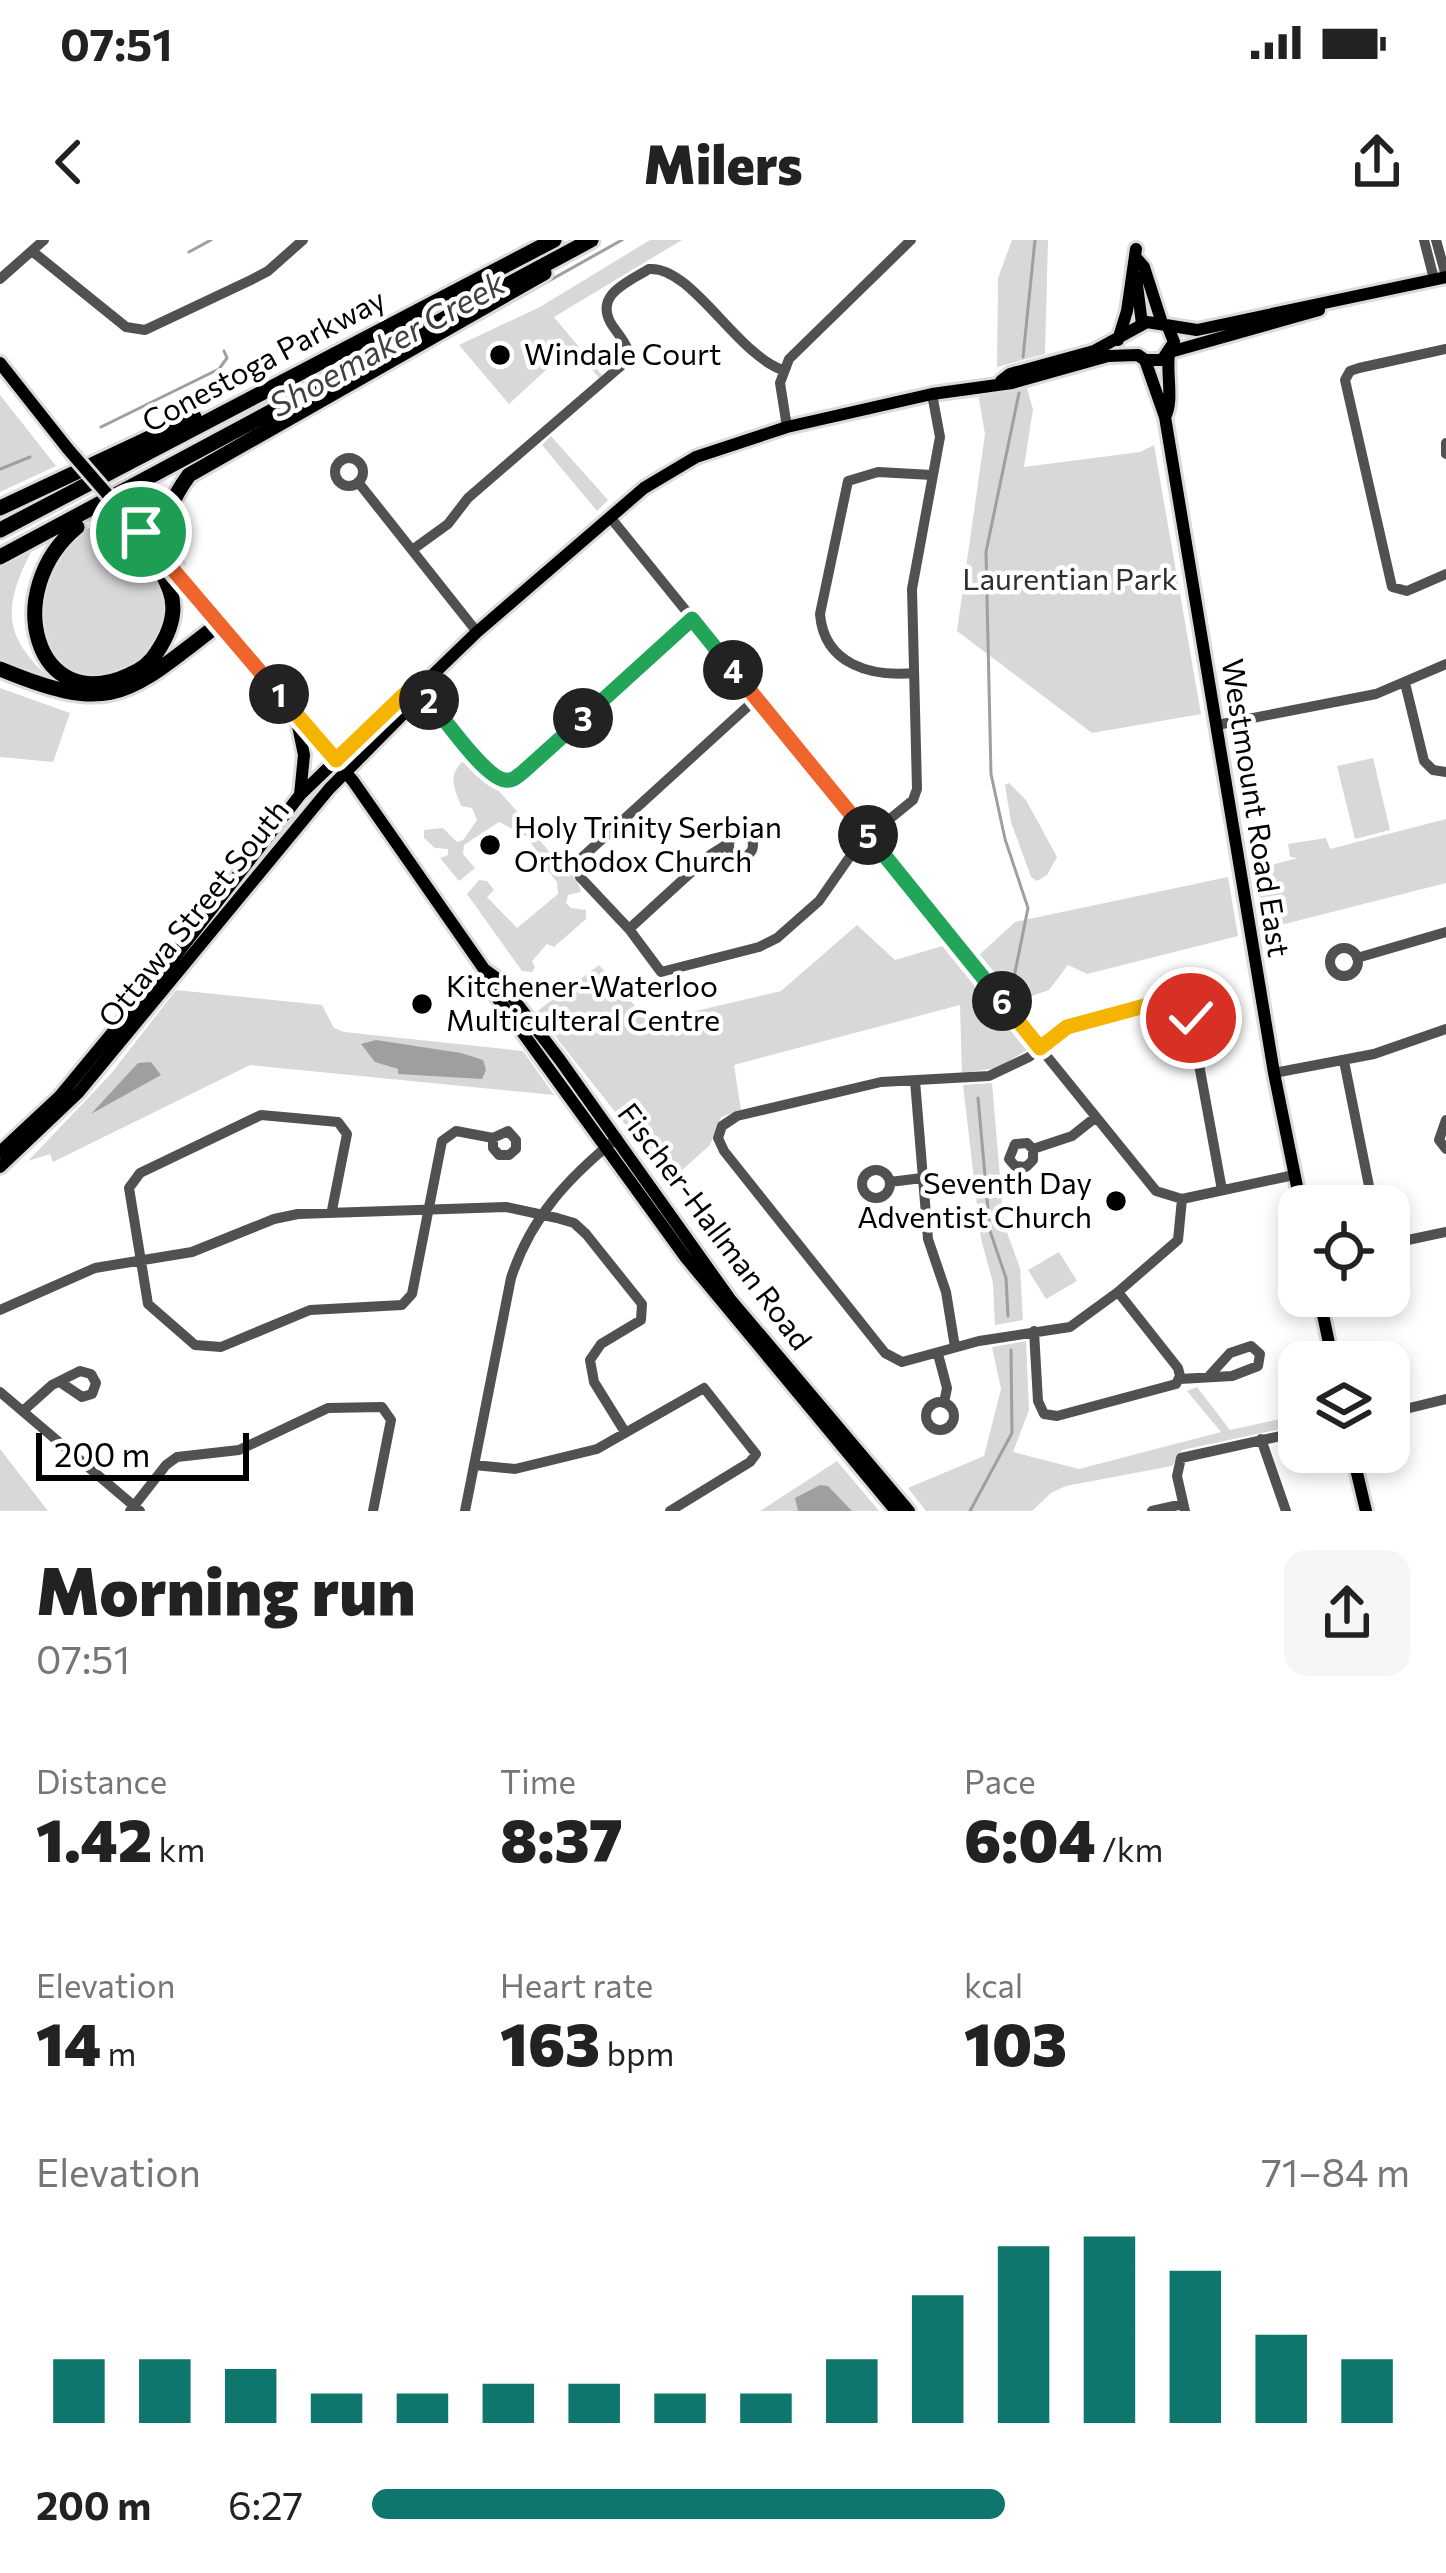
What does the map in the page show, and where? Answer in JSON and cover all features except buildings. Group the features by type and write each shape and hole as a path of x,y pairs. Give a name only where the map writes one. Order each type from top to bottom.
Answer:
{"highway":[{"name":"Conestoga Parkway","path":"0,530 554,240"},
{"name":"Conestoga Parkway","path":"0,557 591,240"},
{"path":"176,572 166,526 170,501 189,475 532,283 570,251"},
{"path":"0,508 257,387 280,382"},
{"path":"141,532 170,592 173,609 166,639 152,661 113,682 71,681 45,667 21,629 19,598 38,556 173,468"},
{"path":"0,669 46,687 88,696 116,694 143,682 222,628"}],"main road":[{"path":"1136,249 1173,337 1166,417"},
{"path":"1136,249 1139,327 1133,345 1166,417"},
{"path":"1118,340 1136,249"},
{"path":"1000,381 1010,374 1070,359 1139,327 1197,330 1442,277"},
{"path":"1000,381 1032,378 1108,356 1162,360 1169,354 1328,308 1334,302"},
{"name":"Fischer-Hallman Road","path":"0,363 68,449 336,760 484,969 488,985 730,1299 909,1511"},
{"name":"Ottawa Street South","path":"0,1152 59,1097 300,795 409,690 419,688 610,517 679,465 723,446 787,427 1000,381"},
{"name":"Westmount Road East","path":"1166,417 1296,1185"},
{"name":"Ottawa Street South","path":"0,1167 78,1093 346,773 417,700 419,688"},
{"path":"295,714 304,755 300,795"},
{"name":"Fischer-Hallman Road","path":"612,1142 715,1294 896,1511"},
{"path":"1357,1473 1366,1511"}],"street":[{"path":"0,279 44,240"},
{"path":"32,251 126,327 146,330 268,271 303,240"},
{"path":"787,427 780,383 783,370 800,346 911,240"},
{"path":"1424,240 1442,277"},
{"path":"1436,240 1442,277"},
{"path":"412,550 448,524 468,498 622,364 628,355 626,343 611,323 607,302 613,291 649,269 673,274 761,361 783,370"},
{"path":"1446,349 1350,371 1345,390 1392,587 1407,591 1446,574"},
{"path":"757,698 578,862 580,878 629,929 661,973 777,938 819,901 848,855 902,810 917,789 912,589 940,437 932,394"},
{"path":"1446,443 1446,454"},
{"path":"914,673 867,673 852,666 824,633 820,614 848,481 878,472 932,476"},
{"path":"358,482 477,632"},
{"path":"610,517 1156,1191 1182,1199 1294,1175"},
{"path":"419,688 488,770 509,780 692,619"},
{"path":"1217,724 1334,705 1405,683 1446,664"},
{"path":"1405,683 1424,760 1433,770 1446,772"},
{"path":"629,929 729,843"},
{"path":"1358,958 1446,932"},
{"path":"1182,1199 1178,1240 1070,1327 955,1347 902,1362 885,1353 718,1138 722,1126 737,1115 852,1088 989,1076 1008,1070 1067,1027 1163,1001 1184,1004 1191,1018 1222,1190"},
{"path":"1274,1072 1344,1061 1446,1029"},
{"path":"1344,1061 1369,1185"},
{"path":"915,1081 931,1251 946,1292 955,1347"},
{"path":"332,1210 346,1129 338,1122 261,1115 134,1177 130,1195 145,1298 153,1312 195,1345 214,1348 310,1310 407,1303 445,1136 456,1131 493,1138"},
{"path":"1034,1150 1061,1141 1096,1117"},
{"path":"1446,1120 1439,1141 1446,1149"},
{"path":"465,1511 520,1251 540,1215 572,1176 612,1142"},
{"path":"890,1182 922,1178"},
{"path":"0,1310 95,1268 192,1252 274,1219 332,1210 506,1208 574,1223 642,1304 641,1320 602,1344 590,1360 594,1382 625,1432"},
{"path":"1410,1240 1446,1232"},
{"path":"1118,1292 1178,1368 1180,1379"},
{"path":"1034,1331 1039,1407 1051,1417 1172,1386 1180,1379 1210,1375"},
{"path":"938,1354 946,1388 944,1403"},
{"path":"24,1410 60,1382"},
{"path":"474,1465 515,1469 597,1449 704,1388 756,1454 670,1511"},
{"path":"0,1392 135,1509 177,1457 238,1450 328,1408 382,1407 391,1420 373,1511"},
{"path":"1410,1408 1446,1400"},
{"path":"1152,1511 1184,1508 1176,1467 1181,1458 1278,1436"},
{"path":"1261,1439 1286,1511"}],"green space":[{"path":"650,240 682,240 554,317 602,375 599,378 572,346 509,404 459,345 540,307"},
{"path":"1012,240 1048,240 1045,354 997,367 998,278"},
{"name":"Laurentian Park","path":"1026,385 1033,409 1024,467 1140,452 1154,445 1201,714 1092,733 957,631 985,434 978,394"},
{"path":"0,395 56,466 0,492"},
{"path":"551,436 608,500 597,511 542,445"},
{"path":"108,516 160,582 162,623 156,642 136,664 108,677 78,677 52,663 35,641 28,614 30,586 48,556"},
{"path":"31,552 15,592 13,624 27,654 57,684 0,663 0,568"},
{"path":"0,688 70,713 53,762 0,757"},
{"path":"1373,758 1390,830 1355,839 1337,766"},
{"path":"462,762 497,788 555,859 566,862 580,887 581,892 568,895 566,903 586,910 586,919 554,947 547,944 532,961 532,972 522,971 467,894 479,880 487,881 494,890 487,897 517,928 558,894 557,882 526,836 499,822 464,845 463,854 475,868 459,881 440,858 448,855 448,849 435,848 424,838 424,830 443,828 457,842 463,840 477,820 472,808 461,806 455,789 455,773"},
{"path":"1009,783 1026,800 1057,857 1047,875 1037,881 1031,877 1011,822 1005,785"},
{"path":"1446,819 1446,883 1265,929 1255,869 1298,858 1290,857 1288,844 1326,838 1330,849"},
{"path":"1228,877 1238,936 1087,974 1068,965 1049,990 1015,1002 977,957 1015,922"},
{"path":"857,925 895,960 946,945 1029,1049 997,1068 962,1073 960,1005 734,1065 741,1110 721,1117 710,1145 670,1181 536,1012 599,965 649,1022 781,991"},
{"path":"176,990 322,1005 334,1028 344,1032 523,1051 554,1095 250,1065 53,1162 50,1154 28,1161 110,1075"},
{"path":"992,1083 1004,1224 1020,1268 1023,1320 995,1325 963,1085"},
{"path":"1059,1252 1077,1281 1046,1299 1028,1270"},
{"path":"1026,1341 1029,1410 1013,1452 1079,1469 1221,1432 1187,1391 1197,1387 1230,1430 1278,1420 1278,1429 1182,1450 1172,1466 1066,1486 1032,1511 926,1511 908,1488 984,1456 1001,1389 992,1347"},
{"path":"0,1449 48,1511 0,1511"},
{"path":"837,1461 879,1511 760,1511"}],"shaded area":[{"path":"376,1040 461,1053 483,1060 486,1070 482,1079 398,1074 398,1069 375,1062 361,1044"},
{"path":"151,1062 161,1075 91,1114 138,1063"},
{"path":"820,1485 828,1486 852,1511 798,1511 795,1498"}],"waterway":[{"path":"189,252 211,240"},
{"name":"Shoemaker Creek","path":"320,409 622,240"},
{"name":"Shoemaker Creek","path":"1023,357 1035,240"},
{"path":"101,427 219,369 227,358 224,351"},
{"name":"Shoemaker Creek","path":"1013,982 1028,908 1005,839 991,774 986,552 1019,393"},
{"path":"0,469 30,457"},
{"name":"Shoemaker Creek","path":"978,1098 990,1231 1006,1278 1008,1316"},
{"name":"Shoemaker Creek","path":"970,1511 1012,1433 1011,1350"}],"place":[{"name":"Windale Court","path":"500,355"},
{"name":"Holy Trinity Serbian Orthodox Church","path":"490,845"},
{"name":"Kitchener-Waterloo Multiculteral Centre","path":"422,1004"},
{"name":"Seventh Day Adventist Church","path":"1116,1201"}],"route":[{"path":"141,532 336,760 409,690 419,688 488,770 509,780 692,619 1040,1048 1067,1027 1163,1001 1184,1004 1191,1018"}]}
